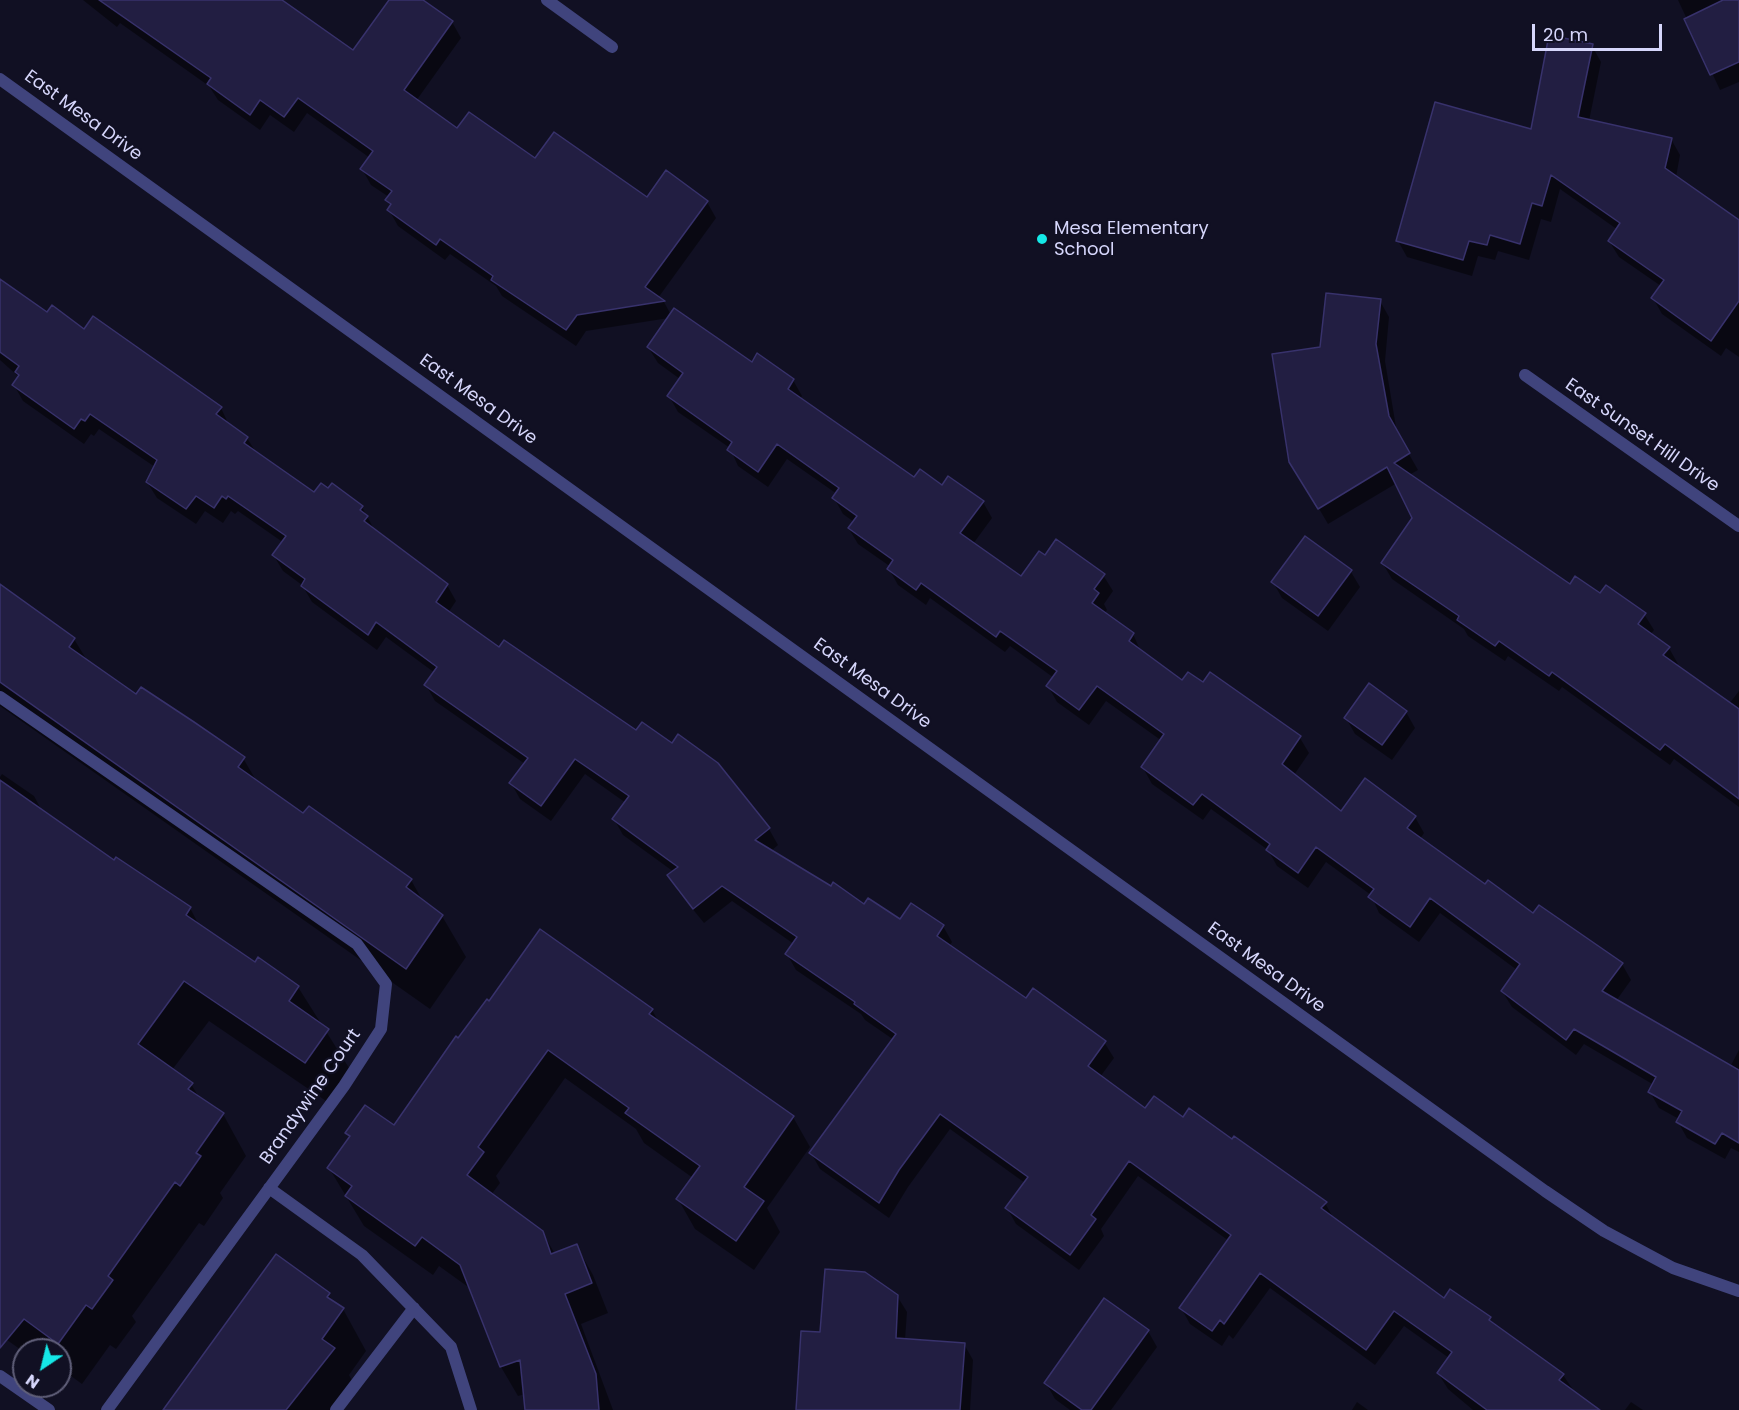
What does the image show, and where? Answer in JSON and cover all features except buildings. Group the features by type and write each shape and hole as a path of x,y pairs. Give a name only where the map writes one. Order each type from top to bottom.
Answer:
{"street":[{"path":"547,0 612,47"},
{"name":"East Mesa Drive","path":"0,79 1545,1191 1604,1231 1673,1268 1739,1291"},
{"name":"East Sunset Hill Drive","path":"1525,375 1739,525"},
{"name":"Brandywine Court","path":"0,698 357,944 386,984 381,1029 344,1086 107,1410"},
{"path":"269,1188 362,1255 451,1347 471,1410"},
{"path":"336,1410 414,1308"},
{"path":"0,1376 49,1410"}],"place":[{"name":"Mesa Elementary School","path":"1042,239"}]}
